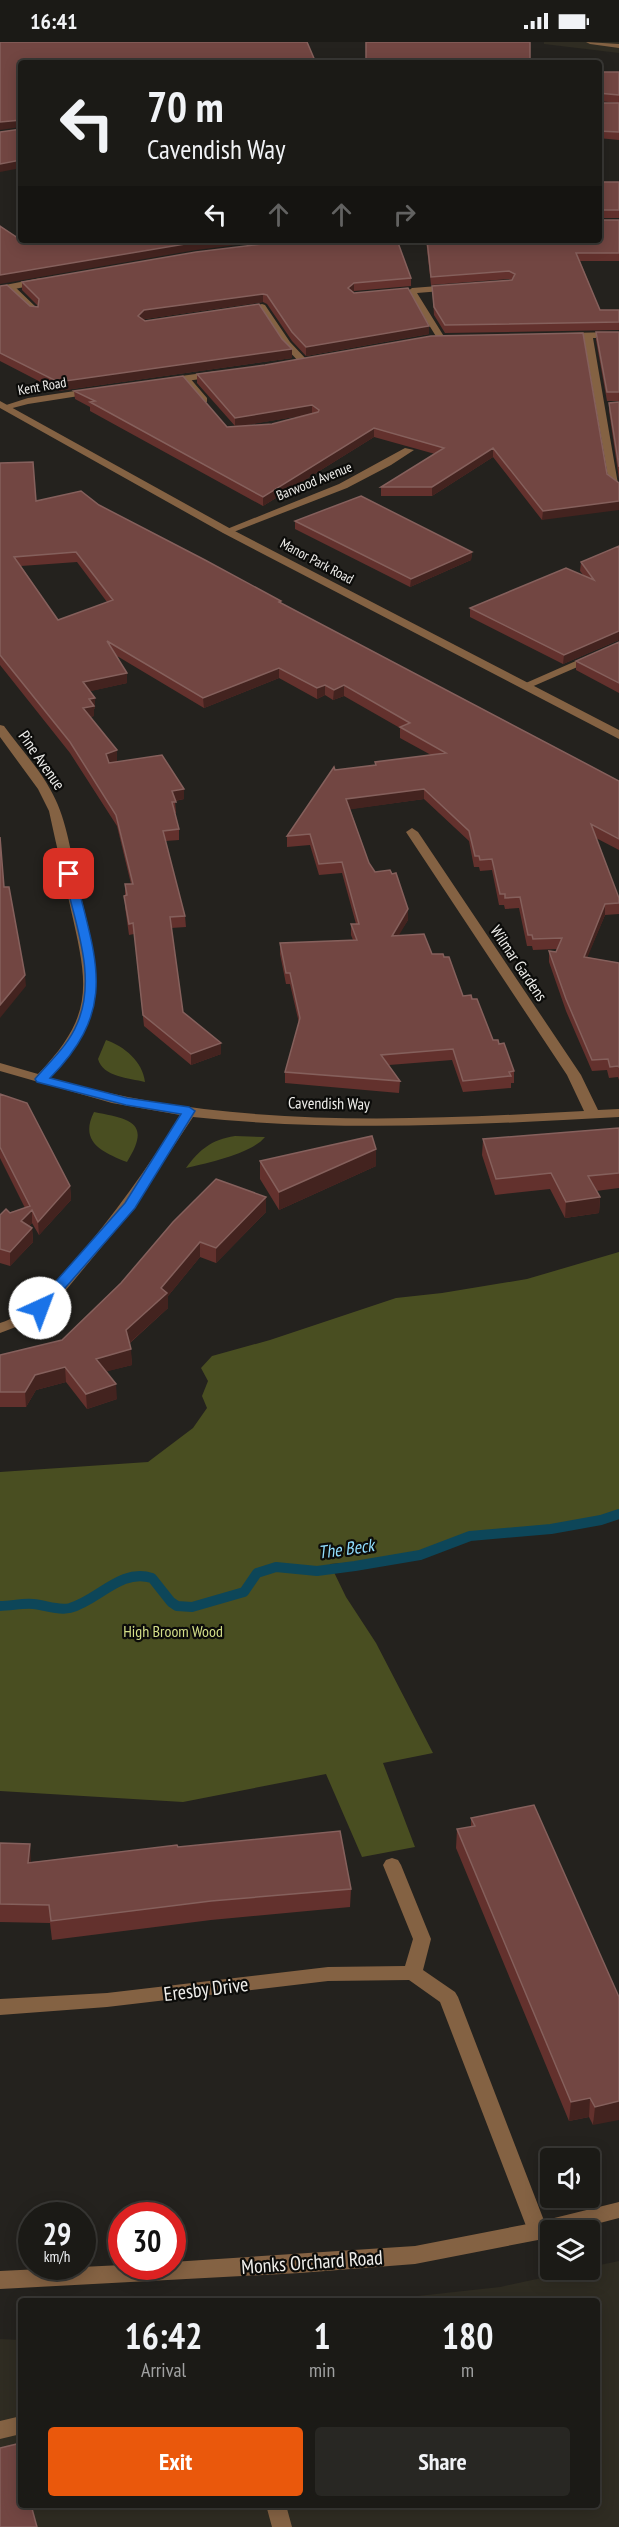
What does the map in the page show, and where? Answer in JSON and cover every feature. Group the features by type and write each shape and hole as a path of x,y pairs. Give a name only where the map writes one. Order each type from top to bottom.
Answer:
{"street":[{"path":"5,288 50,280"},
{"path":"554,336 619,335"},
{"path":"588,336 606,406 614,483 618,487"},
{"path":"436,339 456,337"},
{"path":"158,382 231,373"},
{"name":"Kent Road","path":"3,405 104,390"},
{"name":"Manor Park Road","path":"3,405 227,531 619,735"},
{"name":"Barwood Avenue","path":"227,531 347,485 382,468 409,450"},
{"path":"525,686 619,645"},
{"name":"Pine Avenue","path":"0,729 44,788 55,811 91,967 92,987 84,1024 57,1064 41,1079"},
{"name":"Wilmar Gardens","path":"412,832 574,1075 593,1114"},
{"name":"Cavendish Way","path":"0,1067 126,1102 252,1118 337,1122 417,1121 619,1113"},
{"path":"0,1328 20,1322 40,1308 112,1228 150,1176 189,1111"},
{"path":"392,1864 422,1939 413,1973 448,1997 538,2231"},
{"name":"Eresby Drive","path":"0,2007 160,1995 328,1974 413,1973"},
{"name":"Monks Orchard Road","path":"0,2280 300,2264 415,2255 538,2231 619,2210"}],"lane":[{"path":"590,42 619,46"},
{"path":"402,292 459,287"},
{"path":"5,288 35,310"},
{"path":"412,291 436,339"},
{"path":"238,310 261,307 287,344 304,362"},
{"path":"186,379 214,412"},
{"path":"0,2430 18,2426"},
{"path":"277,2508 282,2527"}],"shaded area":[{"path":"544,42 619,42 619,53 544,44"},
{"path":"619,2261 619,2527 0,2527 0,2339 18,2340 18,2508 600,2508 600,2298 399,2298 500,2287 540,2278 600,2280 600,2265"}],"green space":[{"path":"106,1040 132,1056 141,1068 145,1082 117,1076 105,1070 98,1059"},
{"path":"94,1112 127,1120 137,1130 134,1149 127,1162 102,1150 91,1138 90,1122"},
{"path":"235,1136 265,1137 259,1143 240,1153 186,1168 207,1146"},
{"name":"High Broom Wood","path":"619,1252 619,1513 603,1519 552,1528 470,1533 422,1552 330,1564 346,1597 376,1643 433,1753 383,1763 415,1847 362,1857 326,1774 183,1802 0,1791 0,1472 148,1462 193,1428 207,1408 202,1396 208,1381 201,1368 212,1356 270,1340 396,1298 527,1279"}],"building":[{"path":"0,42 307,42 315,60 18,60 18,120 0,122"},
{"path":"366,42 530,42 530,60 366,60"},
{"path":"602,72 619,72 619,95 602,93"},
{"path":"602,103 619,103 619,132 602,131"},
{"path":"18,129 18,161 0,164 0,132"},
{"path":"602,182 619,182 619,210 602,210"},
{"path":"602,220 619,220 619,253 576,253 600,310 619,310 619,322 445,325 434,307 432,286 512,280 515,274 509,271 431,277 427,243 602,243"},
{"path":"0,226 18,238 18,243 191,243 0,275"},
{"path":"270,243 398,243 411,278 354,283 348,288 354,293 408,288 429,326 306,347 292,332 267,295 263,294 144,310 138,316 145,321 259,304 282,339 292,349 58,382 0,353 0,286 7,285 30,306 38,307 39,299 22,282 196,252"},
{"path":"596,332 619,332 619,392 607,392"},
{"path":"583,333 607,474 619,483 619,501 543,511 493,448 432,487 381,487 444,448 374,428 263,497 74,391 183,376 227,427 272,424 319,410 312,405 235,418 197,374 265,365 431,336"},
{"path":"619,402 619,467 609,403"},
{"path":"33,462 36,501 81,491 99,505 619,781 619,839 591,824 619,903 605,904 584,957 619,963 619,1067 610,1067 608,1059 592,1060 566,999 549,951 556,952 562,938 533,939 532,935 528,935 520,897 505,898 505,894 500,894 492,859 480,860 479,856 475,856 469,831 424,789 346,799 369,863 375,872 390,870 392,874 396,873 408,909 392,936 424,934 432,954 443,954 444,957 449,957 463,996 471,995 472,999 477,999 493,1040 498,1040 499,1044 504,1043 514,1071 509,1072 511,1076 463,1081 453,1049 381,1055 400,1081 285,1072 300,1018 290,973 286,973 280,943 357,940 351,924 359,924 342,862 319,864 310,834 287,836 334,767 335,770 376,765 375,762 446,753 400,727 410,723 344,685 334,690 325,685 317,688 279,668 203,698 107,641 127,673 83,682 95,698 89,699 94,706 83,708 117,750 106,754 109,763 162,755 184,789 172,791 176,802 172,802 179,829 163,831 185,916 170,917 183,1012 221,1043 191,1054 143,1015 133,923 129,924 124,896 127,895 125,884 133,884 116,815 70,742 0,655 0,463","holes":["76,552 113,600 58,620 14,557"]},
{"path":"361,496 472,552 411,579 295,521"},
{"path":"619,546 619,631 564,655 470,608 566,568 594,580 581,562"},
{"path":"619,642 619,683 576,661"},
{"path":"0,837 4,887 9,887 25,975 0,1005"},
{"path":"0,1094 27,1103 70,1186 38,1222 32,1210 21,1221 32,1228 10,1252 0,1249 0,1215 6,1209 10,1213 30,1206 0,1147"},
{"path":"619,1128 619,1173 588,1176 600,1197 566,1202 551,1173 496,1179 483,1139"},
{"path":"372,1136 376,1149 279,1192 260,1161"},
{"path":"216,1179 266,1197 216,1248 200,1242 161,1288 167,1293 126,1330 131,1349 96,1359 116,1384 86,1394 65,1367 35,1375 25,1392 0,1392 0,1355 62,1340 121,1283 173,1222"},
{"path":"534,1805 619,1997 619,2101 595,2107 590,2098 571,2102 457,1829 475,1826 471,1818"},
{"path":"340,1831 351,1889 211,1901 51,1921 49,1905 0,1904 0,1843 30,1844 28,1863 177,1845 178,1847"},
{"path":"17,2444 18,2508 32,2508 37,2527 0,2527 0,2448"}],"waterway":[{"name":"The Beck","path":"0,1606 29,1604 70,1608 120,1581 140,1576 152,1578 171,1602 177,1606 192,1607 244,1592 257,1573 276,1567 317,1571 355,1566 420,1555 470,1536 551,1529 601,1520 619,1514"}],"route":[{"path":"40,1308 130,1206 189,1111 126,1102 41,1079 57,1064 84,1024 92,987 90,963 69,874"}]}
